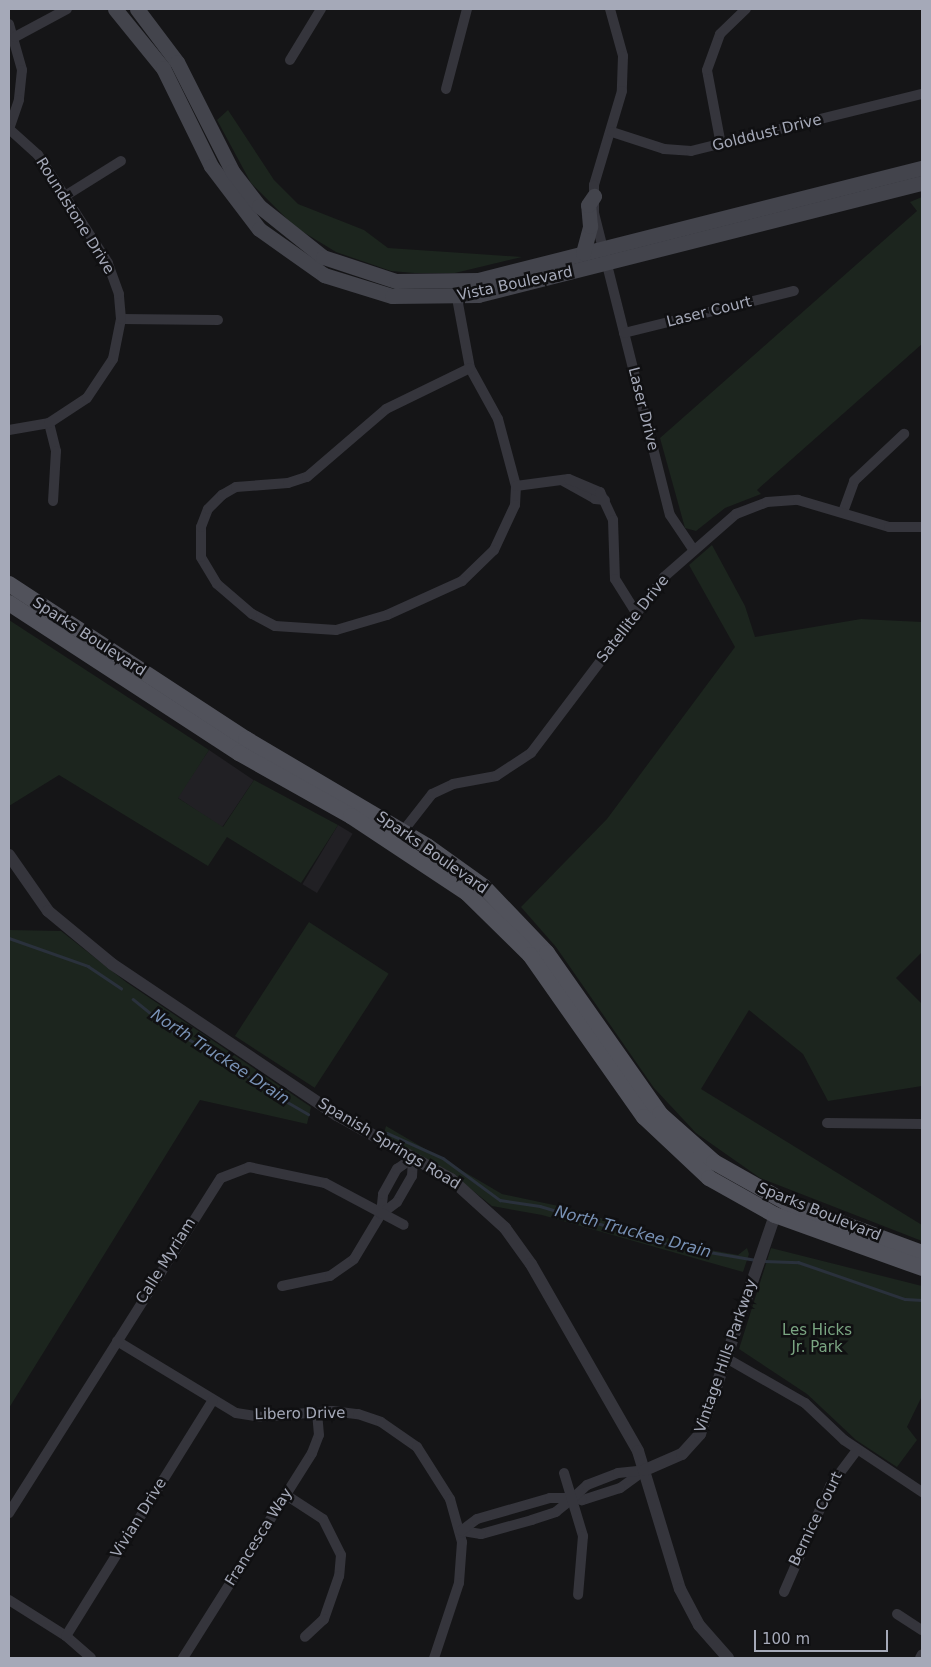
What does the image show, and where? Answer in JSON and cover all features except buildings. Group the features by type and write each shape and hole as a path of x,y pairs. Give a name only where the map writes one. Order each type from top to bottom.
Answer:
{"main road":[{"name":"Vista Boulevard","path":"115,9 163,68 220,180 259,229 302,262 345,283 392,296 457,298 606,264 922,183"},
{"path":"126,9 160,37"},
{"name":"Vista Boulevard","path":"137,9 160,37 242,186 284,230 335,263 396,282 449,283 478,280 922,168"},
{"path":"583,253 590,226 588,205 594,196"},
{"name":"Sparks Boulevard","path":"9,584 508,908 548,953 660,1114 683,1138 735,1176 787,1203 922,1258"},
{"path":"9,596 57,634"},
{"name":"Sparks Boulevard","path":"9,603 259,766 398,837 504,926 530,955 627,1095 663,1139 709,1178 775,1215"},
{"path":"735,1176 775,1215 786,1210 922,1258"}],"street":[{"path":"15,37 67,9"},
{"path":"290,60 321,9"},
{"path":"446,89 467,9"},
{"path":"594,196 612,132 624,74 620,37 610,9"},
{"path":"721,145 707,70 720,34 746,9"},
{"path":"9,24 15,37 22,86 9,129"},
{"name":"Golddust Drive","path":"612,132 677,152 721,145 922,94"},
{"name":"Roundstone Drive","path":"9,129 30,145 65,196 114,278 121,319 113,359 98,386 76,407 50,423 9,430"},
{"path":"65,196 121,161"},
{"name":"Laser Drive","path":"594,196 602,248 670,515 692,548"},
{"name":"Laser Court","path":"624,333 794,291"},
{"path":"457,298 470,368 498,419 516,486 507,528 494,550 462,582 388,615 336,630 292,630 252,614 217,584 201,557 201,527 208,509 222,495 236,487 288,484 307,477 386,409 470,368"},
{"path":"121,319 218,320"},
{"path":"50,423 56,451 54,501"},
{"path":"843,512 854,480 904,434"},
{"path":"516,486 563,482 584,488 605,500 613,520 614,579 636,613"},
{"name":"Satellite Drive","path":"398,837 422,803 441,789 496,776 520,763 636,613 692,548 736,514 767,502 798,500 889,527 922,527"},
{"name":"Spanish Springs Road","path":"9,855 48,911 112,964 337,1114 468,1192 521,1249 645,1470 664,1548 682,1595 705,1633 728,1658"},
{"path":"827,1123 922,1124"},
{"path":"381,1214 383,1194 397,1169 413,1158"},
{"path":"282,1286 320,1279 347,1266 381,1214 397,1202 412,1176 413,1158"},
{"name":"Calle Myriam","path":"9,1513 207,1195 231,1172 261,1168 325,1183 404,1226"},
{"name":"Vintage Hills Parkway","path":"461,1531 477,1519 550,1498 582,1500 620,1488 645,1470 674,1459 694,1441 726,1358 775,1215"},
{"name":"Libero Drive","path":"117,1341 212,1401 236,1413 260,1417 317,1412 368,1417 405,1436 434,1468 461,1531 459,1583 434,1658"},
{"path":"726,1358 805,1403 857,1450 922,1492"},
{"name":"Vivian Drive","path":"66,1636 212,1401"},
{"name":"Francesca Way","path":"183,1658 317,1444 317,1412"},
{"name":"Bernice Court","path":"784,1592 830,1486 857,1450"},
{"path":"564,1474 573,1498 584,1548 578,1595"},
{"path":"286,1495 323,1519 341,1555 339,1576 324,1619 305,1637"},
{"path":"461,1531 481,1534 514,1525 556,1512 573,1498"},
{"path":"9,1600 66,1636 91,1658"},
{"path":"897,1614 922,1630"},
{"path":"920,1658 922,1654"}],"shaded area":[{"path":"209,750 254,780 222,827 177,797"},
{"path":"338,825 353,834 317,893 302,884"}],"green space":[{"path":"228,110 274,180 298,204 364,230 388,248 522,257 455,273 414,273 391,271 336,252 295,227 251,183 217,120"},
{"path":"922,197 922,344 757,490 761,494 725,508 696,531 685,528 660,438 917,211 910,202"},
{"path":"712,545 745,606 755,637 861,619 922,622 922,952 896,978 922,1004 922,1086 828,1101 803,1054 749,1010 701,1089 922,1225 922,1241 760,1178 696,1133 654,1088 556,947 521,907 607,819 735,647 689,565"},
{"path":"9,620 209,750 178,798 223,827 254,780 338,825 301,883 227,837 208,866 59,775 9,806"},
{"path":"309,922 389,974 315,1088 235,1036"},
{"path":"9,930 61,931 126,982 311,1107 307,1124 200,1100 9,1408"},
{"path":"386,1126 502,1194 568,1208 699,1248 738,1255 747,1248 749,1254 743,1272 542,1215 492,1206 447,1170 383,1137"},
{"name":"Les Hicks Jr. Park","path":"771,1248 922,1286 922,1396 907,1427 917,1440 897,1467 856,1440 807,1394 739,1349"}],"waterway":[{"name":"North Truckee Drain","path":"9,938 88,966 121,988"},
{"name":"North Truckee Drain","path":"133,999 170,1029 234,1064 258,1085 308,1114"},
{"name":"North Truckee Drain","path":"387,1133 443,1158 500,1200 540,1206 674,1246 756,1260"},
{"name":"North Truckee Drain","path":"764,1261 798,1262 905,1299 922,1300"}]}
